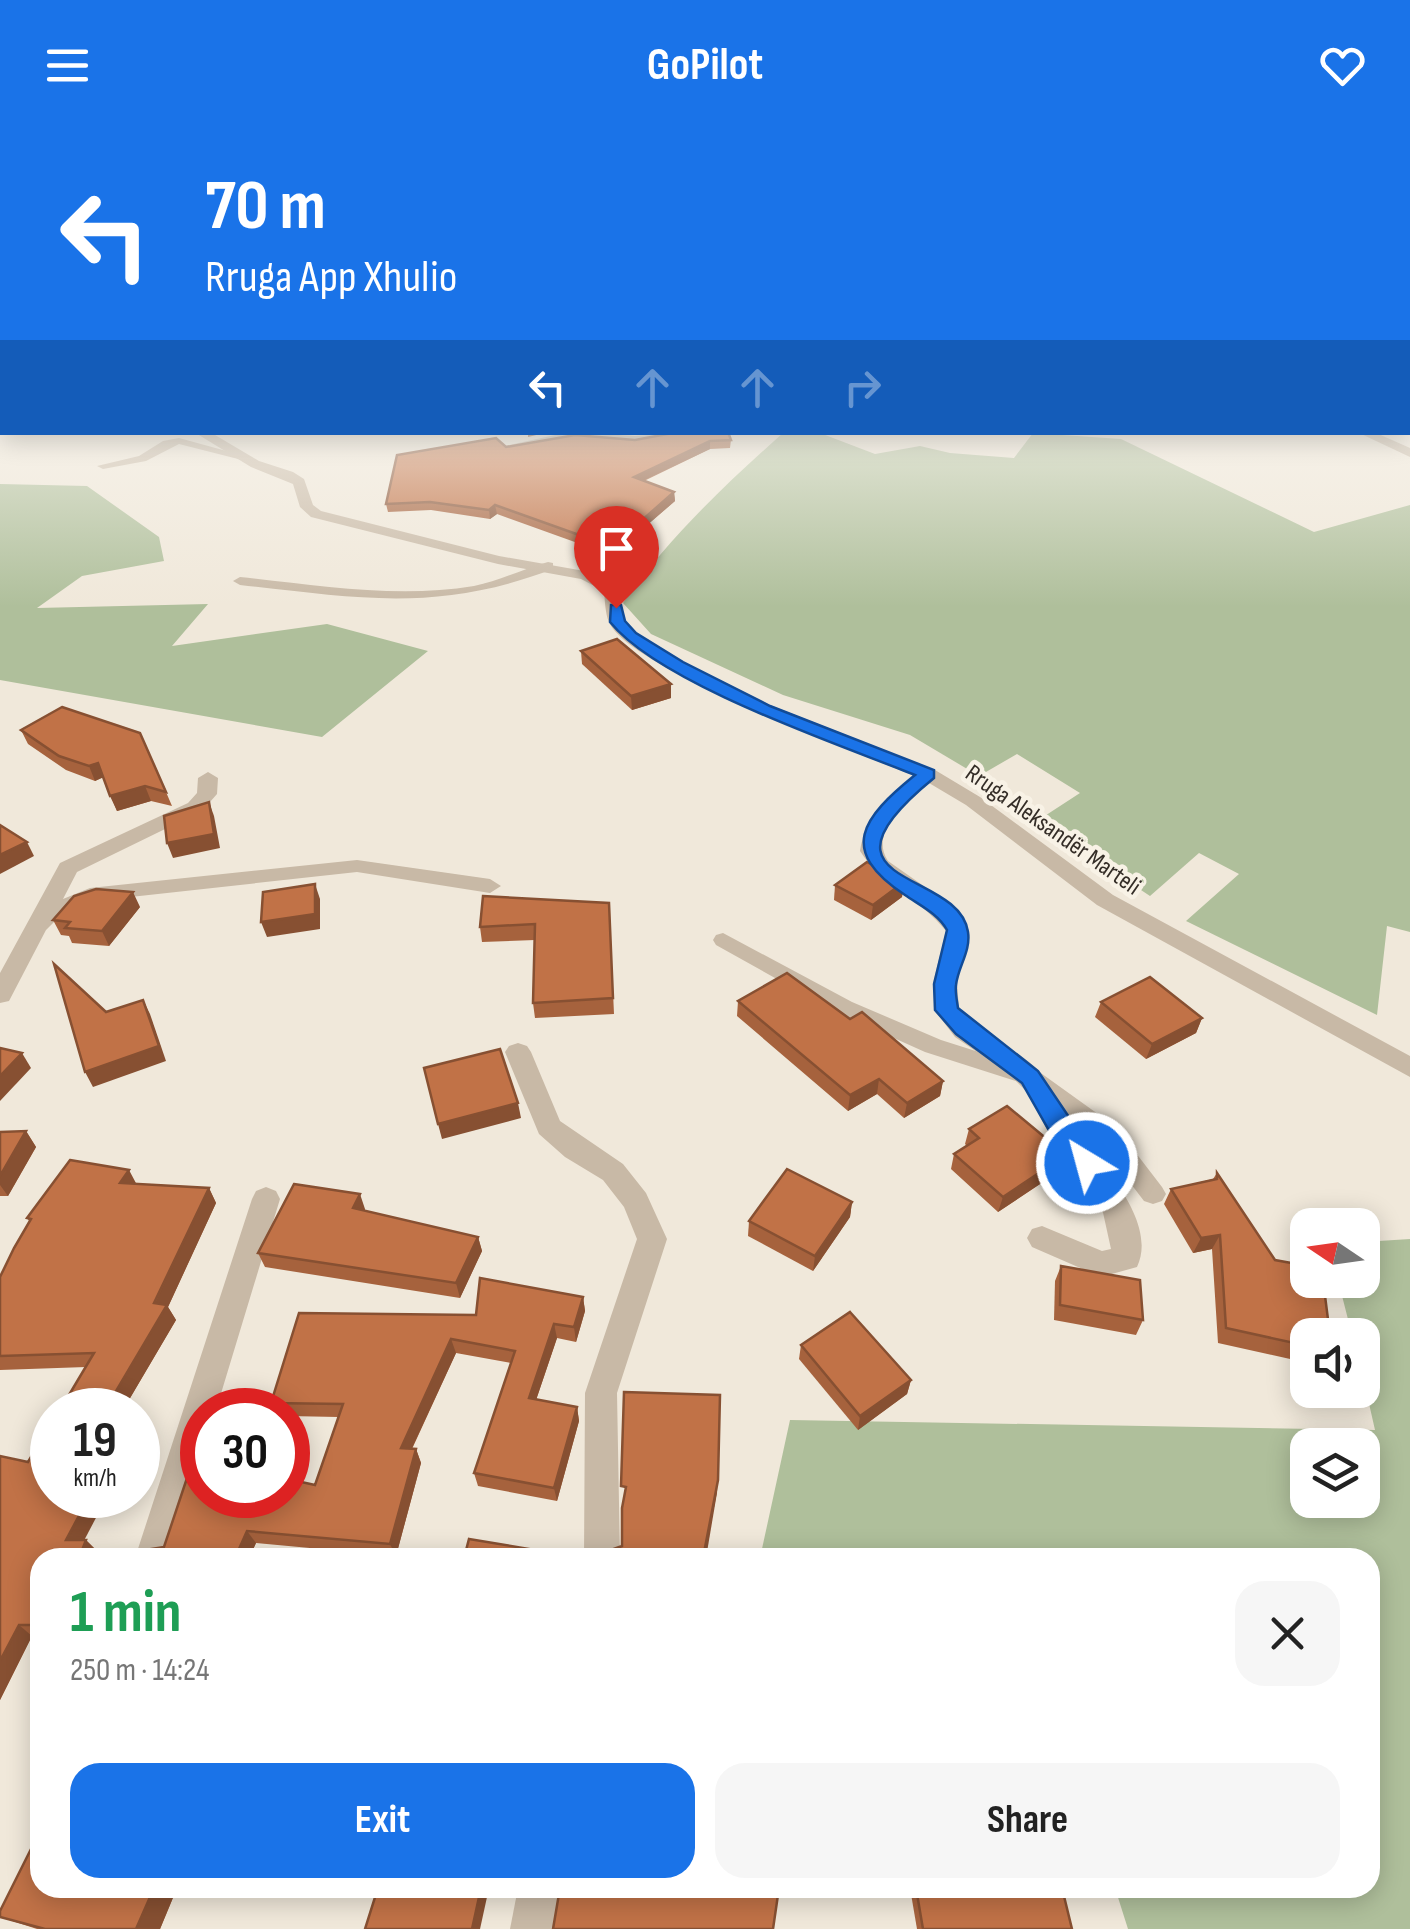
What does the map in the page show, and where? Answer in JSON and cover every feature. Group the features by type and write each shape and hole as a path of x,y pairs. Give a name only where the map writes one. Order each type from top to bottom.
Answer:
{"street":[{"name":"Rruga Aleksandër Marteli","path":"212,439 299,482 307,507 332,520 402,533 498,560 548,566 600,582 610,590 618,622 630,636 678,666 764,709 928,774 973,801 1105,900 1410,1068"},
{"path":"506,447 552,439"},
{"path":"1380,439 1410,452"},
{"path":"928,774 876,823 870,840 876,861 892,878 948,914 958,930 945,984 946,1010 1030,1077 1060,1128 1110,1197 1129,1238 1126,1258 1100,1264 1042,1238"},
{"path":"0,995 68,868 195,807 207,794 208,778"},
{"path":"35,928 51,912 90,895 357,866 490,886"},
{"path":"518,1052 548,1126 575,1149 613,1172 636,1201 652,1239 601,1393 602,1548"},
{"path":"156,1548 266,1199"},
{"path":"532,1929 538,1898"}],"lane":[{"path":"104,466 142,459 167,442 179,440 217,454 246,458"},
{"path":"240,581 374,595 451,592 498,584 548,566"},
{"path":"723,940 844,1007 933,1046 1030,1077 1107,1134 1152,1194"}],"green space":[{"path":"776,439 836,439 875,454 920,446 950,453 1014,458 1028,439 1120,439 1314,532 1410,505 1410,932 1387,926 1377,1015 1186,921 1239,874 1199,853 1150,896 1037,821 1080,793 1017,754 979,776 910,735 783,695 651,634 623,603 678,534"},
{"path":"0,484 87,486 159,537 164,561 82,576 37,608 208,604 172,646 327,624 428,651 322,737 0,680"},
{"path":"1410,1239 1410,1929 1128,1929 1118,1898 1380,1898 1380,1548 762,1548 790,1420 1290,1429 1290,1518 1380,1518 1380,1428 1375,1428 1370,1408 1380,1408 1380,1318 1348,1318 1343,1298 1380,1298 1380,1241"}],"building":[{"path":"490,439 497,439 506,447 552,439 731,440 710,441 634,477 674,492 624,536 606,533 596,541 495,505 489,510 430,502 386,504 397,455"},
{"path":"617,639 671,684 631,696 581,651"},
{"path":"62,707 140,733 166,792 145,786 110,796 98,763 89,766 59,756 21,730"},
{"path":"209,802 214,834 167,843 164,816"},
{"path":"0,825 27,842 0,855"},
{"path":"867,862 904,882 873,905 835,885"},
{"path":"315,884 315,914 261,922 263,892"},
{"path":"96,889 133,892 102,931 65,928 70,922 53,920 74,896"},
{"path":"483,896 609,903 613,998 533,1003 535,924 480,927"},
{"path":"54,964 106,1012 143,1000 159,1046 85,1072"},
{"path":"787,973 850,1019 862,1012 943,1081 907,1103 879,1079 850,1095 738,1001"},
{"path":"1150,977 1202,1018 1152,1044 1101,1002"},
{"path":"0,1048 22,1053 0,1076"},
{"path":"500,1049 518,1103 438,1124 424,1068"},
{"path":"1007,1106 1066,1155 1003,1197 954,1154 979,1138 969,1129"},
{"path":"26,1131 0,1176 0,1132"},
{"path":"70,1160 129,1170 120,1183 209,1188 154,1303 167,1305 118,1388 73,1388 94,1353 0,1356 0,1277 31,1219 27,1218"},
{"path":"787,1169 852,1202 815,1256 749,1221"},
{"path":"1217,1173 1275,1260 1290,1263 1290,1298 1325,1298 1328,1318 1290,1318 1290,1342 1226,1328 1220,1235 1201,1238 1171,1189 1217,1179"},
{"path":"294,1184 360,1194 353,1208 478,1237 456,1283 258,1253"},
{"path":"1061,1266 1140,1280 1143,1320 1060,1305"},
{"path":"480,1278 583,1297 574,1327 554,1324 529,1398 577,1407 554,1488 474,1473 515,1351 451,1339 401,1448 416,1449 390,1544 247,1531 239,1548 158,1548 164,1547 180,1499 180,1518 310,1518 310,1484 315,1485 343,1404 310,1404 310,1388 276,1388 299,1313 476,1315"},
{"path":"850,1312 911,1380 860,1416 801,1345"},
{"path":"624,1392 720,1395 718,1480 705,1548 616,1548 622,1546 626,1487 621,1486"},
{"path":"0,1456 28,1462 30,1459 30,1518 78,1518 66,1540 86,1540 83,1548 30,1548 30,1625 19,1625 0,1661"},
{"path":"469,1539 523,1548 467,1548"},
{"path":"30,1851 30,1898 150,1898 136,1929 45,1929 0,1917"},
{"path":"375,1898 479,1898 472,1929 365,1929"},
{"path":"558,1898 778,1898 773,1929 553,1929"},
{"path":"918,1898 1064,1898 1072,1929 923,1929"}],"route":[{"path":"616,608 618,622 630,636 678,666 764,709 928,774 876,823 870,840 876,861 892,878 948,914 958,930 945,984 946,1010 1030,1077 1060,1128 1087,1163"}]}
